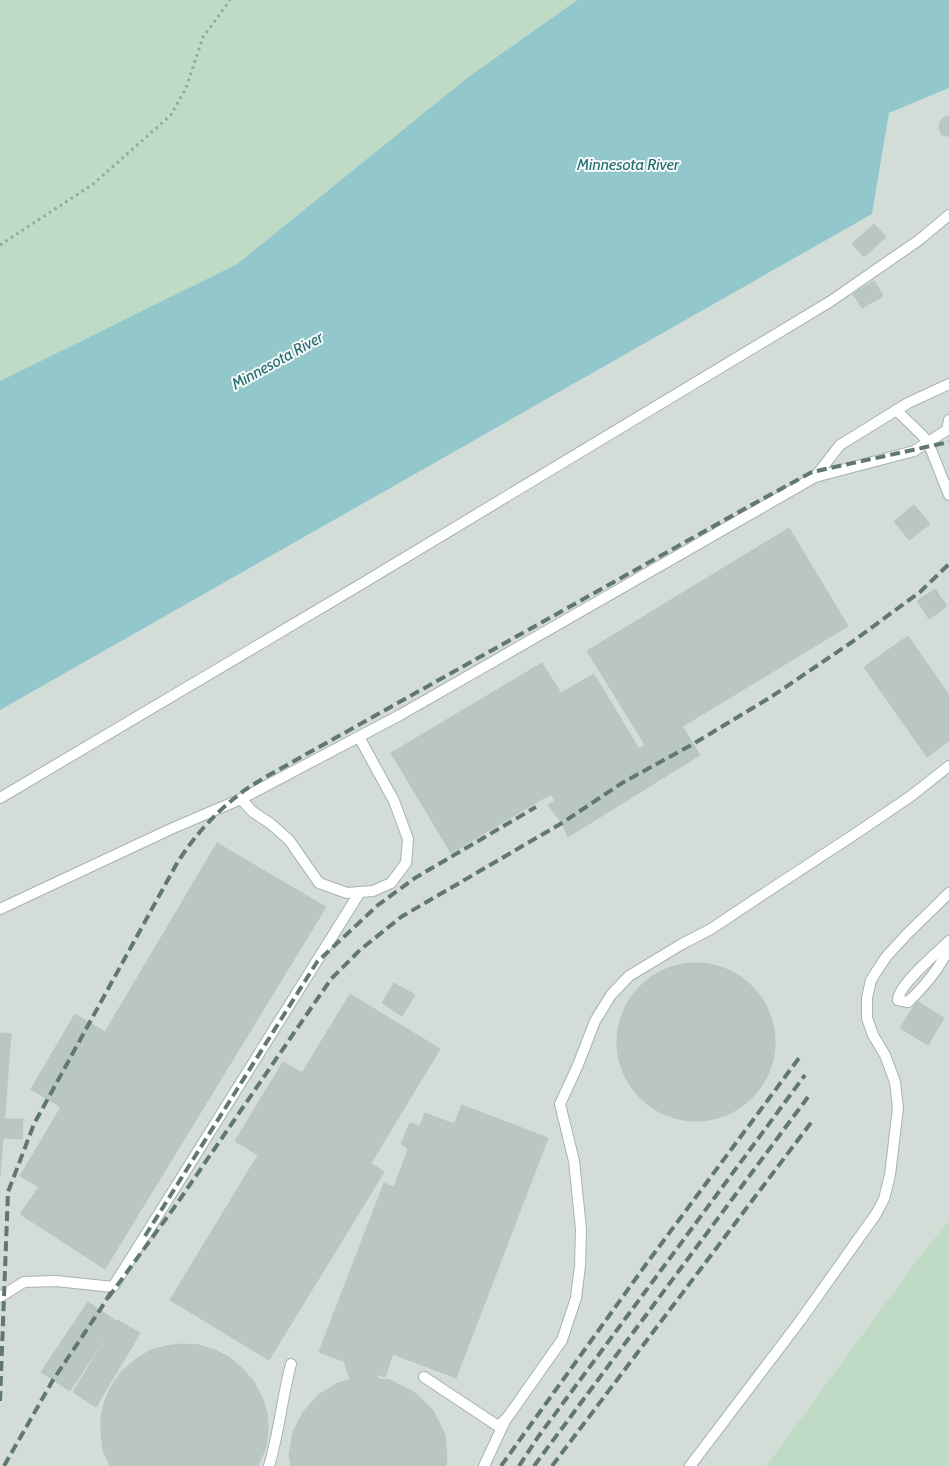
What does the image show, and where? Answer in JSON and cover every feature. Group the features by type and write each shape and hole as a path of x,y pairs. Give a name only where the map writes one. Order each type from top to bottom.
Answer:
{"lane":[{"path":"0,798 375,576 831,301 919,240 949,215"},
{"path":"815,478 840,445 908,403 949,384"},
{"path":"896,410 928,442 949,495"},
{"path":"0,909 173,828 241,799 400,715 815,478 914,451 947,430 949,420"},
{"path":"241,799 253,812 271,824 289,840 319,883 347,893 373,891 391,883 406,864 408,839 394,802 359,737"},
{"path":"484,1466 507,1418 562,1340 576,1298 580,1266 581,1229 574,1161 560,1104 595,1021 611,995 629,976 711,929 855,834 949,766"},
{"path":"0,1297 24,1282 56,1280 113,1286 360,892"},
{"path":"690,1466 800,1322 876,1214 884,1199 890,1175 898,1108 894,1082 885,1056 873,1035 867,1018 871,980 886,957 906,934 949,893"},
{"path":"949,941 912,976 898,995 898,1000 908,1002 924,987 941,965 949,948"},
{"path":"269,1466 286,1380 291,1364"},
{"path":"424,1377 498,1426 507,1418"}],"path":[{"path":"0,244 92,186 171,115 186,88 203,37 230,0"}],"shaded area":[{"path":"949,88 949,1220 917,1260 766,1466 0,1466 0,710 872,214 889,113"}],"green space":[{"path":"0,0 577,0 467,78 237,264 0,381"},
{"path":"949,1220 949,1466 766,1466 917,1260"}],"water":[{"name":"Minnesota River","path":"577,0 949,0 949,88 889,113 872,214 0,710 0,381 237,264 467,78"}],"building":[{"path":"944,117 949,117 949,136 941,134 939,128 940,122"},
{"path":"874,224 886,237 864,257 852,244"},
{"path":"874,281 883,296 862,308 853,294"},
{"path":"914,505 930,524 909,540 894,521"},
{"path":"789,528 848,626 647,748 587,651"},
{"path":"935,589 947,606 929,619 917,601"},
{"path":"908,636 949,695 949,741 927,757 864,667"},
{"path":"542,663 561,693 594,674 639,749 555,801 551,794 451,853 391,753"},
{"path":"682,726 700,755 568,837 562,823 548,805 645,745 647,748"},
{"path":"217,843 326,907 105,1269 20,1214 39,1187 20,1176 61,1107 31,1089 75,1014 105,1032"},
{"path":"704,963 719,966 733,972 752,986 762,998 772,1019 775,1042 772,1065 762,1086 752,1098 740,1108 719,1118 704,1121 688,1121 673,1118 652,1108 630,1086 618,1057 617,1034 620,1019 630,998 652,976 681,964"},
{"path":"394,983 415,995 402,1016 382,1003"},
{"path":"350,994 440,1049 371,1163 384,1172 269,1360 170,1300 258,1155 235,1141 283,1062 302,1073"},
{"path":"917,1001 944,1018 928,1045 900,1028"},
{"path":"0,1033 11,1034 0,1177"},
{"path":"462,1105 548,1138 456,1378 393,1354 385,1377 319,1352 384,1183 394,1187 408,1149 401,1144 410,1123 420,1126 425,1113 454,1124"},
{"path":"4,1119 23,1119 22,1139 3,1138"},
{"path":"88,1302 116,1321 70,1391 41,1372"},
{"path":"117,1320 140,1333 96,1407 73,1392"},
{"path":"199,1345 215,1350 230,1358 254,1382 262,1397 267,1413 268,1430 266,1447 258,1466 110,1466 103,1450 101,1417 105,1400 112,1385 122,1371 149,1351 165,1346"},
{"path":"344,1361 378,1374 378,1379 350,1380"},
{"path":"350,1380 390,1380 414,1392 433,1410 445,1435 446,1466 291,1466 289,1455 293,1432 303,1412 318,1395 338,1383"}],"railway":[{"path":"0,1401 8,1192 34,1124 176,865 188,846 211,820 239,794 262,779 812,472 949,442"},
{"path":"108,1298 176,1205 331,979 360,950 401,917 562,823 622,783 693,744 771,697 852,642 920,592 949,564"},
{"path":"145,1236 317,962 378,905 415,878 536,807"},
{"path":"501,1466 647,1263 799,1058"},
{"path":"519,1466 538,1437 805,1075"},
{"path":"534,1466 808,1097"},
{"path":"552,1466 813,1120"},
{"path":"4,1466 53,1380 111,1292"}]}
